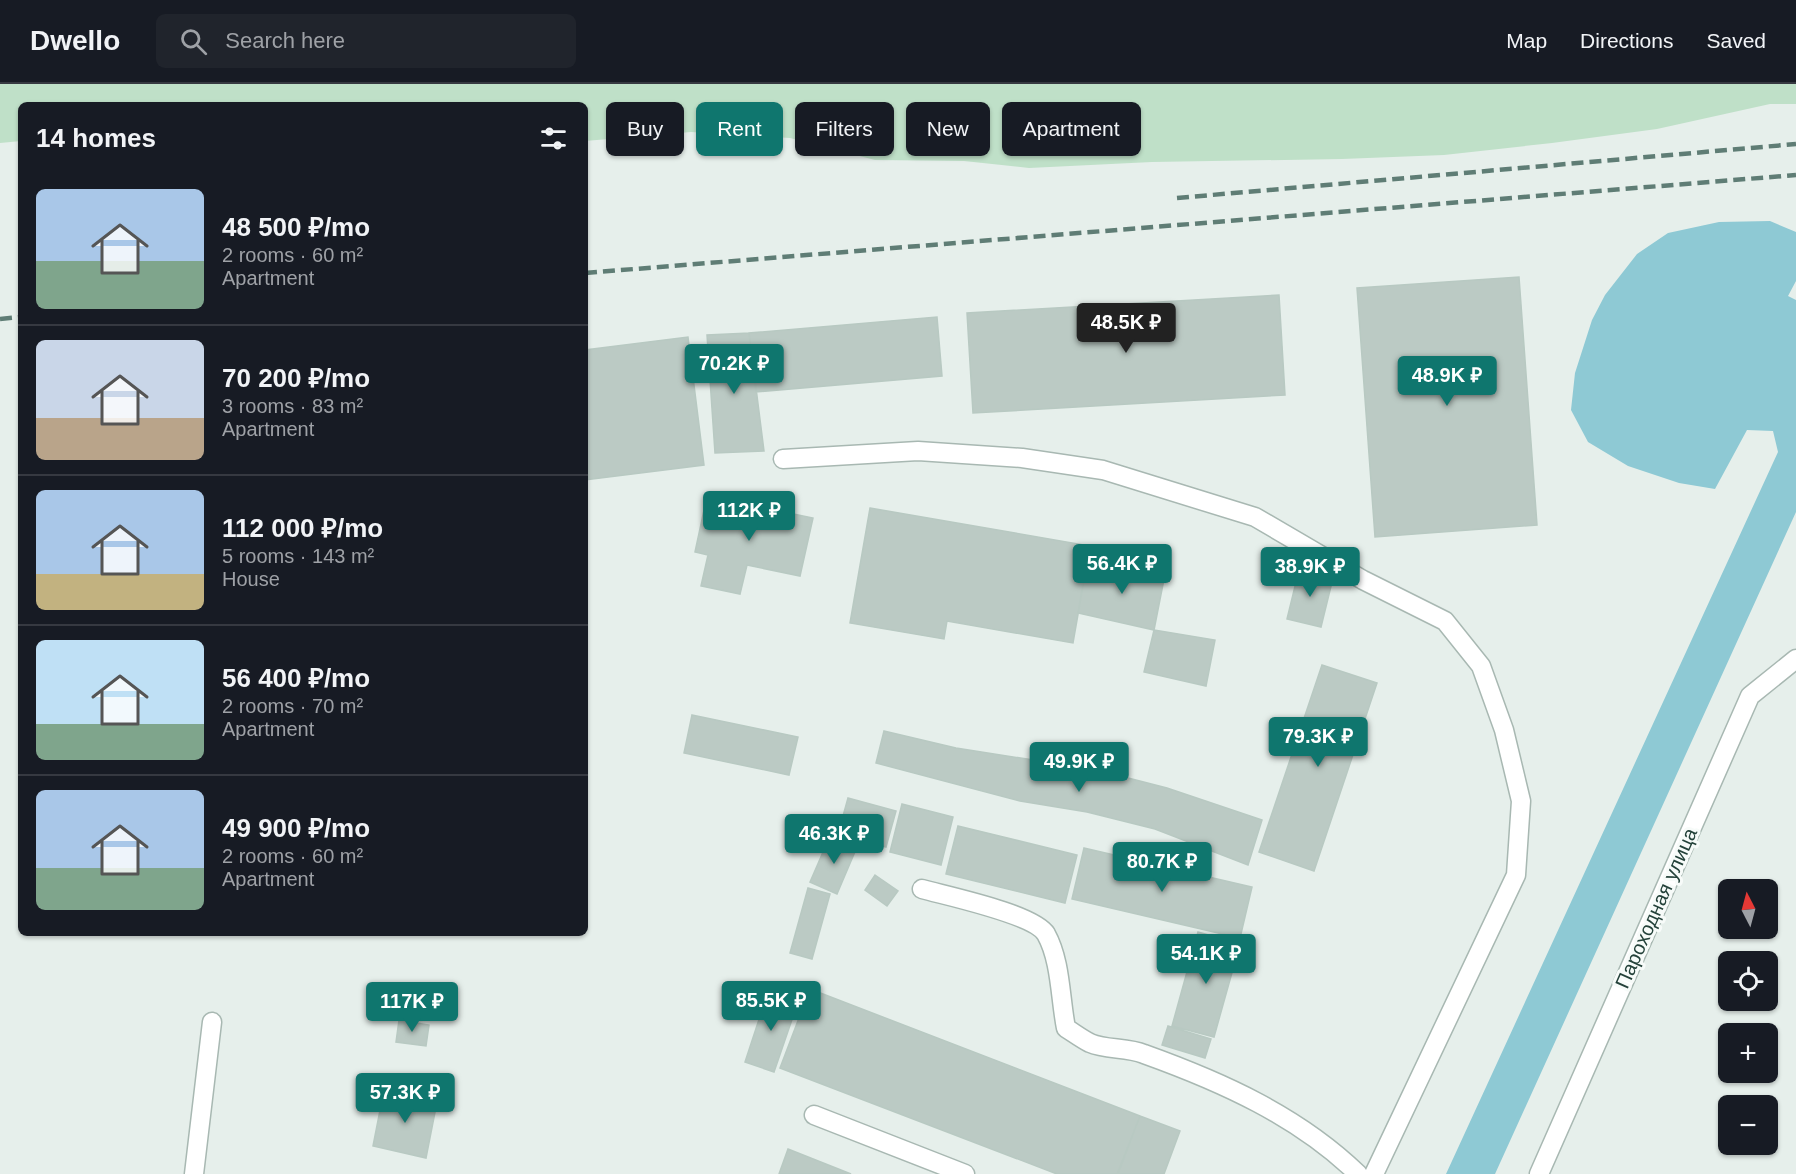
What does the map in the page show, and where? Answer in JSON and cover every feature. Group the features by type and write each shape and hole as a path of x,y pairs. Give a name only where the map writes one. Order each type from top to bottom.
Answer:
{"street":[{"path":"783,459 918,451 1022,458 1103,470 1255,517 1297,539 1363,580 1445,621 1481,666 1504,730 1521,801 1516,875 1374,1174"},
{"name":"Пароходная улица","path":"1539,1174 1750,696 1796,658"},
{"path":"922,889 1017,915 1045,932 1055,960 1066,1028 1091,1043 1132,1049 1191,1071 1252,1098 1332,1149 1358,1174"},
{"path":"194,1174 212,1022"},
{"path":"814,1115 965,1174"}],"green space":[{"path":"0,84 1796,84 1796,104 1770,104 1657,129 1444,155 1342,159 1152,162 1029,168 964,161 875,160 860,156 894,156 894,102 795,102 795,139 783,138 783,102 696,102 696,132 684,133 684,102 606,102 606,139 588,141 588,102 18,102 18,141 0,143"}],"water":[{"path":"1770,221 1796,232 1796,281 1788,296 1796,300 1796,512 1495,1174 1446,1174 1778,452 1773,431 1747,430 1715,489 1679,483 1628,466 1588,442 1571,410 1575,373 1592,320 1605,295 1637,254 1668,233 1719,222"}],"building":[{"path":"1519,277 1537,525 1375,537 1357,288"},
{"path":"1279,295 1285,395 973,413 967,313"},
{"path":"937,317 942,376 756,392 749,333"},
{"path":"749,333 764,451 715,453 707,335"},
{"path":"688,337 704,465 588,480 588,350"},
{"path":"707,496 813,518 800,576 747,565 740,594 701,586 708,555 695,552"},
{"path":"870,508 1090,546 1073,643 947,621 944,639 850,623"},
{"path":"1087,561 1165,574 1154,630 1078,613"},
{"path":"1299,570 1333,578 1321,627 1287,619"},
{"path":"1154,630 1215,640 1206,686 1144,672"},
{"path":"1322,665 1377,683 1314,871 1259,852"},
{"path":"692,715 798,737 789,775 684,753"},
{"path":"884,731 956,748 1097,770 1167,788 1262,820 1248,865 1155,829 1087,812 1020,801 876,763"},
{"path":"848,798 896,811 886,847 838,834"},
{"path":"902,804 953,817 941,865 890,852"},
{"path":"958,826 1077,855 1065,903 946,874"},
{"path":"830,836 857,847 837,894 810,882"},
{"path":"1084,848 1252,887 1240,938 1072,899"},
{"path":"875,875 898,891 887,906 865,890"},
{"path":"808,888 830,894 812,959 790,953"},
{"path":"1198,932 1240,944 1214,1037 1172,1026"},
{"path":"810,989 1140,1116 1117,1174 1057,1174 780,1068"},
{"path":"768,992 798,1002 774,1072 745,1062"},
{"path":"399,1020 429,1025 426,1046 396,1042"},
{"path":"1168,1026 1211,1039 1205,1058 1162,1045"},
{"path":"384,1090 437,1102 426,1158 373,1146"},
{"path":"1140,1116 1180,1131 1164,1174 1118,1174"},
{"path":"788,1149 851,1174 779,1174"}],"railway":[{"path":"1177,198 1796,144"},
{"path":"588,273 1796,175"},
{"path":"0,319 18,317"}]}
